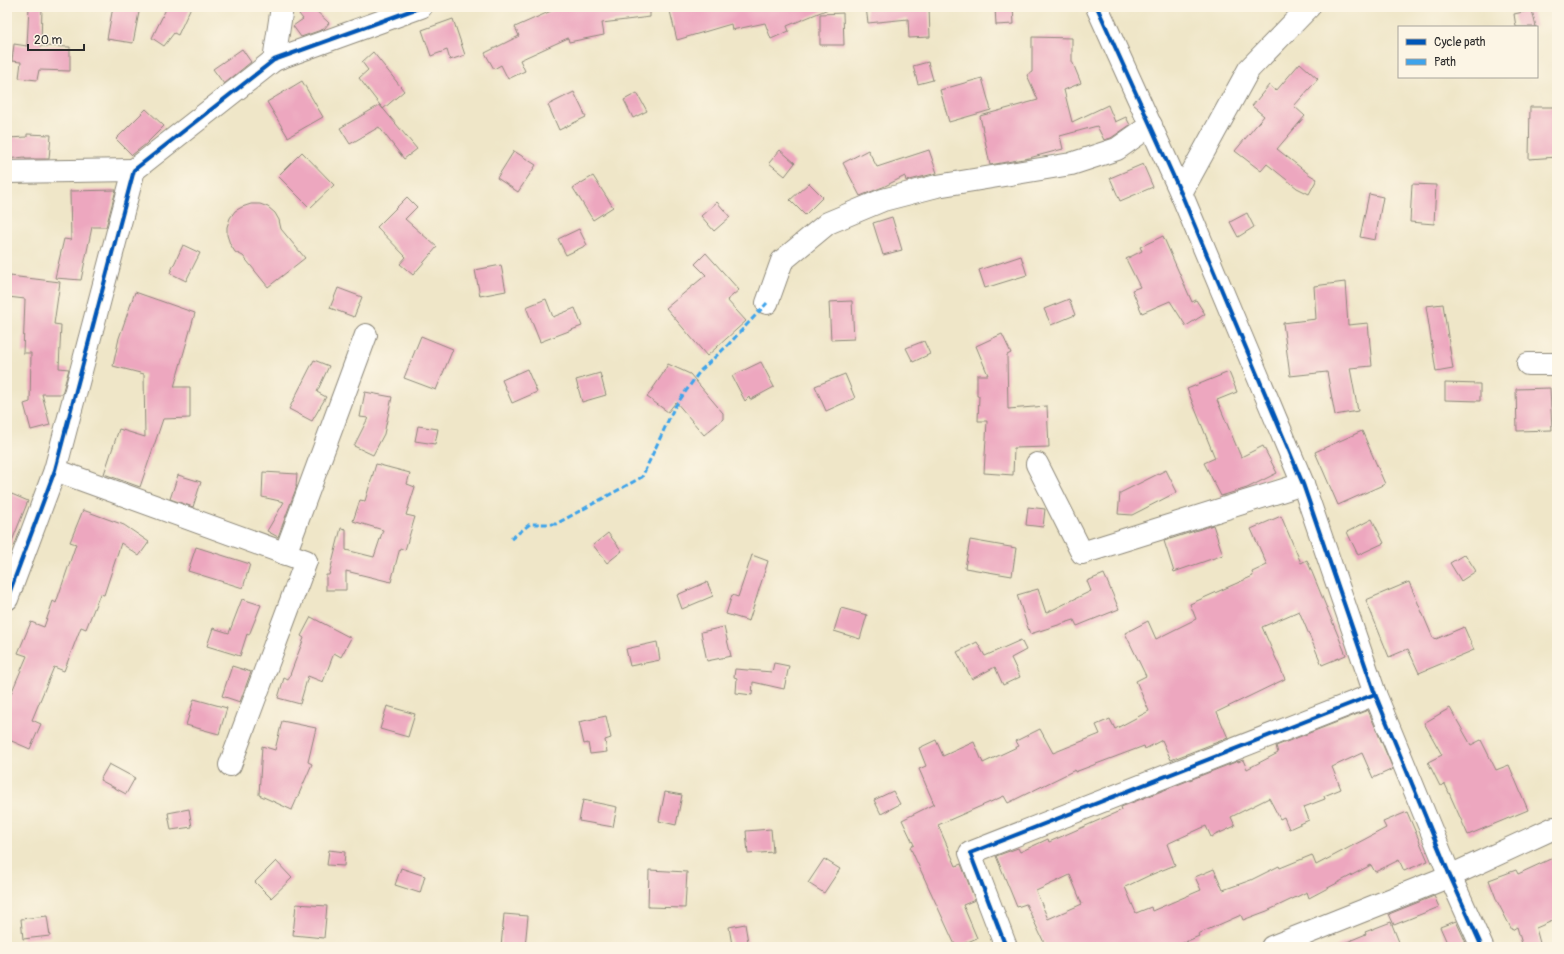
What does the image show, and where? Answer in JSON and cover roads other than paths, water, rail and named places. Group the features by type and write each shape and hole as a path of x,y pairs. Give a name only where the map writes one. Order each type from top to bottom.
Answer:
{"street":[{"path":"7,599 54,470 134,170 274,60 421,7"},
{"path":"1097,7 1181,193 1303,484 1375,694 1450,876 1482,947"},
{"path":"1181,193 1249,69 1308,7"},
{"path":"274,60 279,8"},
{"path":"767,303 782,262 828,223 883,200 937,186 1071,164 1117,149 1151,125"},
{"path":"7,172 134,170"},
{"path":"285,554 366,334"},
{"path":"1528,364 1557,364"},
{"path":"1037,464 1082,553 1303,484"},
{"path":"54,470 306,561 230,765"},
{"path":"1006,947 970,853 1375,694"},
{"path":"1272,947 1450,876 1554,828"}]}
